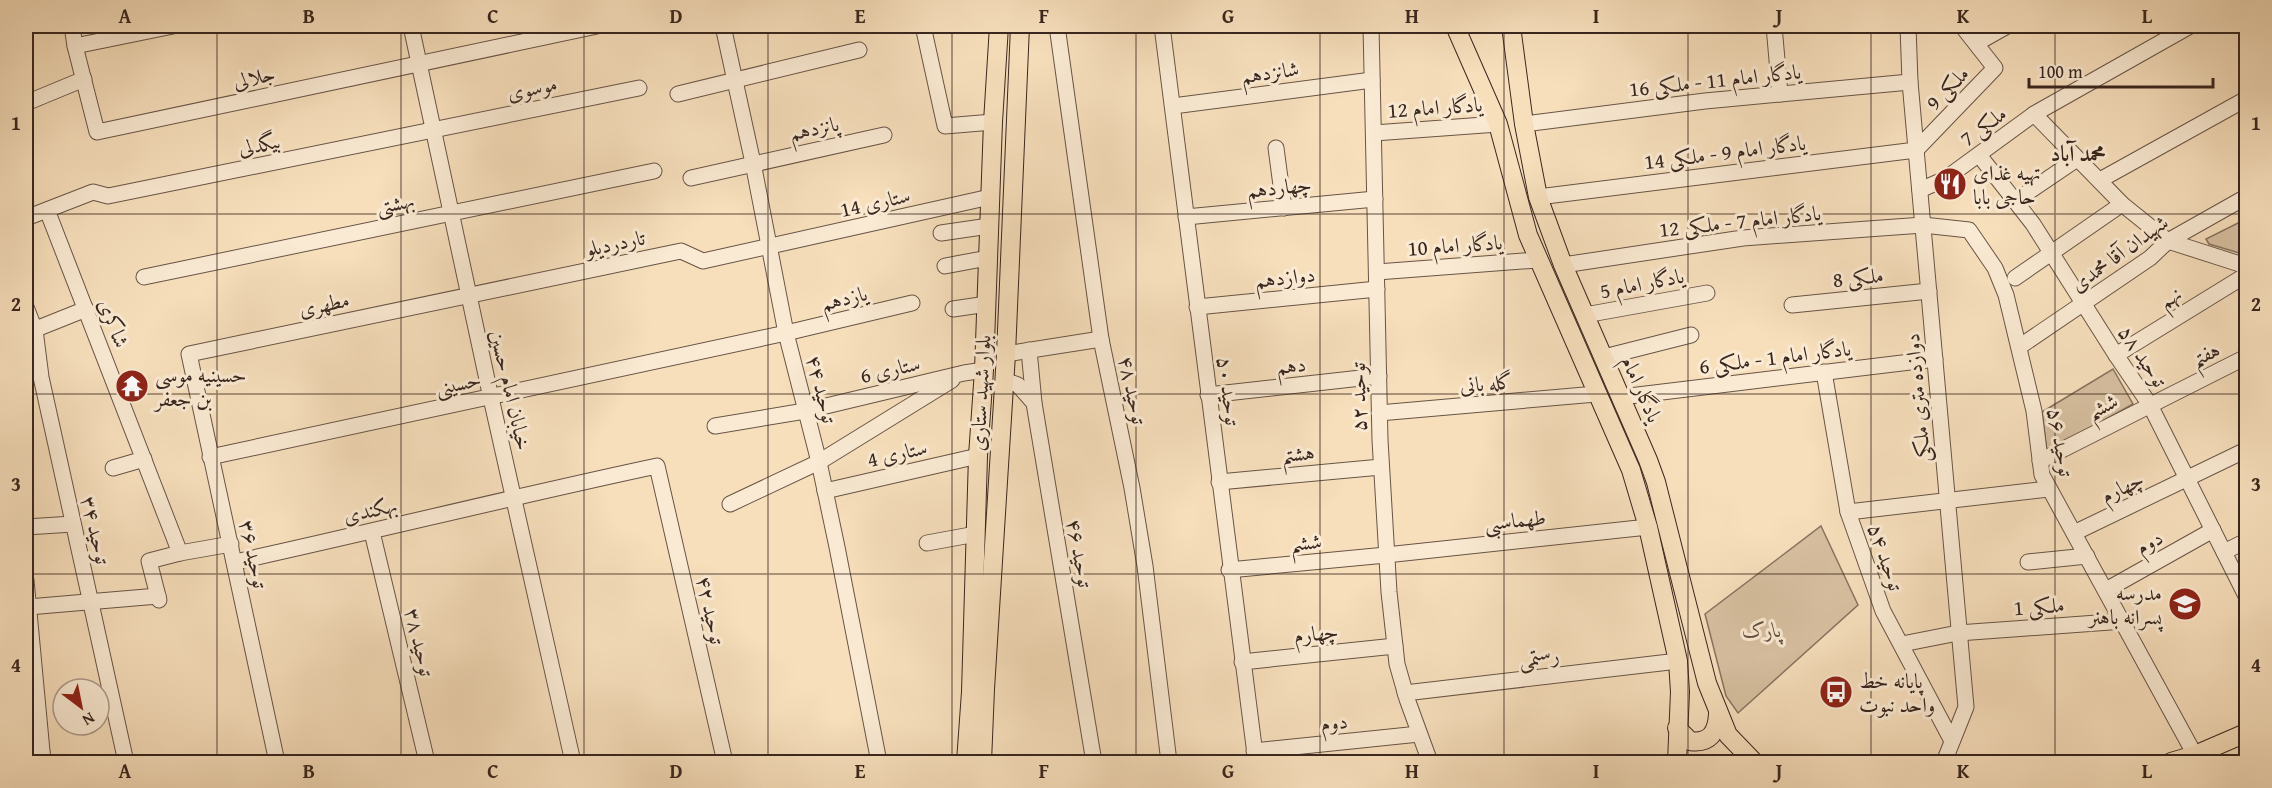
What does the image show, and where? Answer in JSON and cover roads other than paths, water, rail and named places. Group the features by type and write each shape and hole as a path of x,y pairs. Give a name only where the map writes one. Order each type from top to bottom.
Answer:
{"main road":[{"name":"بلوار شهید ستاری","path":"966,762 971,692 978,456 999,26"},
{"name":"بلوار شهید ستاری","path":"982,762 984,689 1006,354 1020,26"},
{"name":"یادگار امام","path":"1455,26 1498,124 1528,235 1631,470 1648,527 1678,661 1680,692 1675,750"},
{"name":"یادگار امام","path":"1511,26 1524,124 1538,197 1563,265 1656,482 1697,645 1718,714 1728,735 1754,762"},
{"path":"1675,750 1680,734 1690,741 1704,740 1714,733 1718,714"},
{"path":"2171,762 2195,755 2247,733"}],"street":[{"path":"26,103 84,79 72,26"},
{"path":"75,46 173,26"},
{"name":"خیابان امام حسین","path":"411,26 490,398 573,762"},
{"name":"جلالی","path":"84,79 97,132 597,26"},
{"name":"توحید ۴۴","path":"723,26 733,81 753,163 786,333 819,462 879,762"},
{"path":"923,26 945,126 993,122"},
{"name":"توحید ۴۸","path":"1057,26 1101,339 1132,488 1145,566 1169,762"},
{"name":"توحید ۵۰","path":"1162,26 1255,757"},
{"name":"توحید ۵۲","path":"1371,26 1379,413 1386,555 1397,664 1430,762"},
{"path":"1774,26 1780,94"},
{"name":"دوازده متری ملکی","path":"1908,26 1910,81 1966,707 1944,762"},
{"name":"ملکی 9","path":"1916,150 1995,68 1962,26"},
{"path":"1977,44 2007,26"},
{"path":"2034,114 2190,26"},
{"path":"678,94 859,50"},
{"name":"شانزدهم","path":"1173,106 1372,80"},
{"name":"یادگار امام 11 - ملکی 16","path":"1524,124 1705,101 1910,81"},
{"name":"موسوی","path":"433,130 639,88"},
{"path":"2100,180 2247,99"},
{"name":"ملکی 7","path":"1920,190 1945,178 2034,114 2122,204 2168,241"},
{"name":"یادگار امام 12","path":"1374,133 1498,124"},
{"name":"بیگدلی","path":"47,210 93,192 108,196 433,130"},
{"name":"پانزدهم","path":"690,178 884,135"},
{"path":"1276,148 1284,208"},
{"name":"یادگار امام 9 - ملکی 14","path":"1538,197 1916,150"},
{"name":"توحید ۵۸","path":"1979,155 2052,252 2150,405 2247,596"},
{"path":"2015,201 2077,159"},
{"name":"بهشتی","path":"144,277 654,171"},
{"name":"ستاری 14","path":"769,248 990,197"},
{"name":"شهیدان آقا محمدی","path":"2019,347 2150,258 2168,241 2247,197"},
{"name":"چهاردهم","path":"1186,218 1376,199"},
{"path":"2015,278 2122,204"},
{"path":"26,218 47,210"},
{"name":"شاکری","path":"47,210 180,553"},
{"name":"یادگار امام 7 - ملکی 12","path":"1563,265 1743,238 1923,225"},
{"name":"توحید ۵۶","path":"1923,225 1969,230 1995,268 2006,295 2034,411 2042,475 2124,621 2195,755"},
{"path":"941,233 989,226"},
{"path":"2168,241 2247,266"},
{"name":"تاردردیلو","path":"469,296 681,251 703,261 769,248"},
{"path":"945,266 988,258"},
{"name":"یادگار امام 10","path":"1377,272 1538,260"},
{"name":"نهم","path":"2116,355 2247,275"},
{"name":"دوازدهم","path":"1197,307 1377,289"},
{"name":"ملکی 8","path":"1792,305 1929,291"},
{"name":"یادگار امام 5","path":"1585,315 1707,292"},
{"name":"مطهری","path":"189,354 469,296"},
{"name":"یازدهم","path":"786,333 912,303"},
{"path":"953,309 987,304"},
{"name":"توحید ۳۴","path":"26,307 126,762"},
{"path":"30,332 86,309"},
{"name":"حسینی","path":"210,457 786,333"},
{"path":"1604,357 1691,335"},
{"path":"1006,354 1101,339"},
{"name":"توحید ۴۶","path":"1029,350 1034,403 1094,762"},
{"name":"توحید ۳۶","path":"189,354 277,762"},
{"name":"هفتم","path":"2150,405 2247,357"},
{"name":"یادگار امام 1 - ملکی 6","path":"1621,397 1935,359"},
{"name":"ستاری 6","path":"805,411 984,370"},
{"name":"توحید ۵۴","path":"1824,372 1848,512 1883,610 1952,741"},
{"path":"730,504 819,462 964,373"},
{"name":"دهم","path":"1208,395 1379,376"},
{"path":"1004,380 1018,385 1034,403"},
{"name":"گله بانی","path":"1379,413 1596,394"},
{"name":"ششم","path":"2040,461 2150,405"},
{"path":"715,426 805,411"},
{"name":"چهارم","path":"2074,533 2247,450"},
{"name":"ستاری 4","path":"825,491 978,456"},
{"path":"113,468 144,459"},
{"name":"بهکندی","path":"235,562 372,532 513,496 657,466"},
{"name":"توحید ۴۲","path":"657,466 725,762"},
{"name":"هشتم","path":"1219,482 1381,467"},
{"path":"1848,512 2048,489"},
{"path":"26,527 73,524"},
{"name":"طهماسبی","path":"1386,555 1648,527"},
{"name":"دوم","path":"2106,590 2213,530"},
{"name":"توحید ۳۸","path":"372,532 427,762"},
{"path":"927,543 976,534"},
{"path":"2224,552 2247,541"},
{"path":"28,607 159,598 149,561 231,544"},
{"name":"ششم","path":"1230,570 1386,555"},
{"path":"2028,562 2087,556"},
{"path":"26,580 29,644 43,757 26,754"},
{"name":"ملکی 1","path":"1902,644 1958,633 2124,621"},
{"name":"چهارم","path":"1242,662 1395,646"},
{"name":"رستمی","path":"1405,693 1678,661"},
{"name":"دوم","path":"1255,757 1419,734"}],"place":[{"name":"تهیه غذای حاجی بابا","path":"1950,184"},
{"name":"حسینیه موسی بن جعفر","path":"132,386"},
{"name":"مدرسه پسرانه باهنر","path":"2185,604"},
{"name":"پایانه خط واحد نبوت","path":"1836,692"}],"district":[{"name":"محمد آباد","path":"2078,153"}],"park label":[{"name":"پارک","path":"1762,629"}]}
